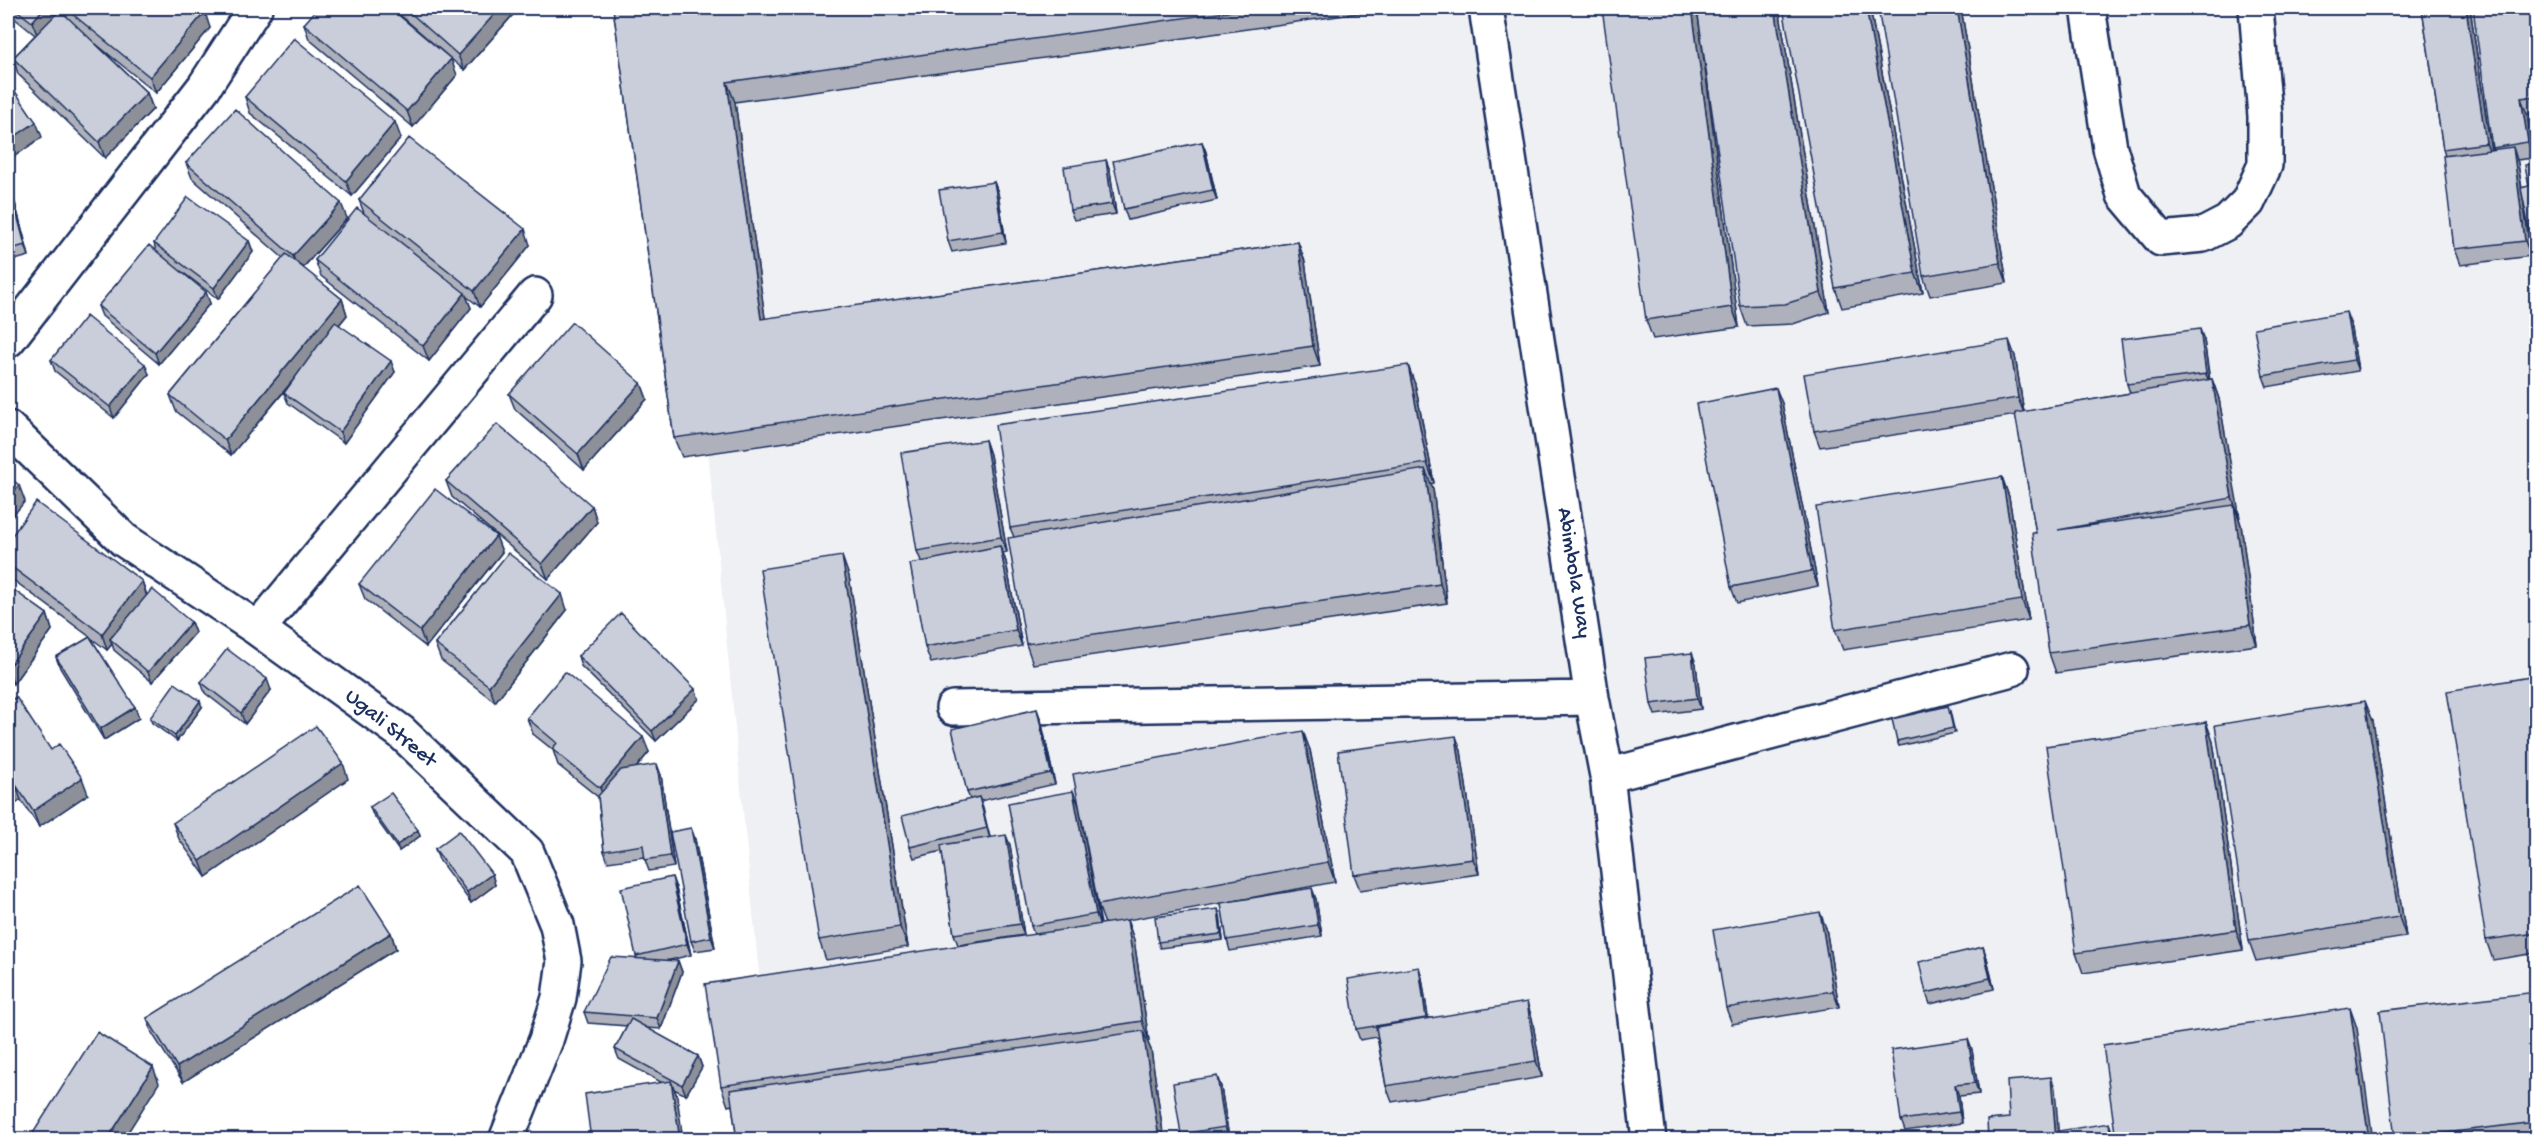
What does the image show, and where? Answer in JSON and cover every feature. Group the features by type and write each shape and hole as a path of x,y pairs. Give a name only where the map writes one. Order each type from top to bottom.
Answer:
{"street":[{"path":"8,340 204,87 255,8"},
{"name":"Abimbola Way","path":"1486,8 1607,776 1649,1140"},
{"path":"2088,8 2110,148 2124,195 2161,239 2203,235 2228,222 2248,202 2265,165 2265,116 2256,8"},
{"path":"258,629 535,295"},
{"name":"Ugali Street","path":"8,428 124,540 258,629 402,732 527,852 557,925 564,961 559,998 549,1029 506,1140"},
{"path":"1607,776 2012,669"},
{"path":"953,708 1593,698"}],"shaded area":[{"path":"665,8 2536,8 2536,1139 775,1139"}],"building":[{"path":"14,8 44,8 32,22"},
{"path":"65,8 199,8 205,12 150,77"},
{"path":"318,8 390,8 451,59 407,111 304,24"},
{"path":"405,8 500,8 458,55"},
{"path":"613,8 1254,8 727,82 761,319 1298,242 1313,346 674,438"},
{"path":"1602,8 1692,8 1732,307 1646,320"},
{"path":"1697,8 1775,8 1821,293 1785,304 1740,306"},
{"path":"1783,8 1866,8 1915,273 1835,288"},
{"path":"1878,8 1957,8 2000,263 1923,276"},
{"path":"2422,8 2466,8 2486,143 2443,149"},
{"path":"2473,8 2528,8 2536,64 2536,96 2521,98 2528,142 2492,148"},
{"path":"60,10 147,93 99,142 13,58"},
{"path":"294,38 395,122 346,181 245,97"},
{"path":"8,81 36,122 8,141"},
{"path":"235,109 341,203 293,256 186,163"},
{"path":"2536,114 2536,159 2530,115"},
{"path":"409,138 525,229 474,291 359,200"},
{"path":"1202,142 1213,190 1124,209 1113,161"},
{"path":"2513,147 2525,241 2454,249 2443,156"},
{"path":"1106,160 1112,204 1070,210 1064,167"},
{"path":"2536,163 2536,243 2532,244 2521,188 2529,186 2525,165"},
{"path":"994,182 1003,232 948,241 939,190"},
{"path":"11,192 25,245 8,250 8,193"},
{"path":"188,197 249,241 214,288 154,243"},
{"path":"357,208 465,293 423,346 315,260"},
{"path":"149,245 206,292 155,353 98,306"},
{"path":"286,254 342,299 225,440 170,395"},
{"path":"2346,312 2354,360 2263,376 2254,328"},
{"path":"86,316 145,364 110,407 51,360"},
{"path":"335,322 391,361 340,432 284,393"},
{"path":"572,322 641,383 578,454 509,394"},
{"path":"2200,329 2206,374 2127,384 2121,339"},
{"path":"2009,340 2018,398 1814,431 1804,374"},
{"path":"1408,365 1427,463 1010,528 995,425"},
{"path":"2212,379 2232,498 2058,530 2234,505 2250,625 2049,653 2032,533 2036,533 2015,413"},
{"path":"1776,388 1812,571 1731,587 1696,404"},
{"path":"497,424 592,506 542,564 446,481"},
{"path":"985,440 1001,537 917,551 901,453"},
{"path":"1425,469 1440,584 1026,644 1008,538"},
{"path":"8,476 19,485 8,499"},
{"path":"2002,477 2022,600 1835,630 1816,507"},
{"path":"435,489 496,536 420,631 359,584"},
{"path":"36,502 142,581 102,634 8,564 8,541"},
{"path":"1000,546 1016,630 925,647 910,564"},
{"path":"508,553 562,594 489,686 435,644"},
{"path":"842,556 900,927 819,940 760,569"},
{"path":"8,586 47,614 8,668"},
{"path":"152,589 191,622 148,672 110,639"},
{"path":"621,613 695,689 652,731 578,656"},
{"path":"90,637 135,707 100,729 56,657"},
{"path":"227,649 267,679 241,713 201,682"},
{"path":"1692,653 1697,698 1651,704 1645,658"},
{"path":"565,672 643,737 600,788 552,749 557,743 527,718"},
{"path":"2536,676 2536,933 2486,940 2447,691"},
{"path":"175,683 200,701 175,736 150,718"},
{"path":"16,697 51,750 59,744 82,778 33,811 16,785 8,790 8,702"},
{"path":"2365,701 2399,917 2249,941 2215,725"},
{"path":"1948,706 1953,728 1897,741 1892,719"},
{"path":"1037,709 1051,773 967,792 952,729"},
{"path":"2206,722 2236,930 2076,953 2046,746"},
{"path":"316,726 343,763 200,861 173,823"},
{"path":"1303,731 1328,862 1098,905 1073,774"},
{"path":"1456,736 1473,859 1354,875 1338,751"},
{"path":"657,764 670,856 645,860 643,845 604,851 598,796 621,770"},
{"path":"1073,791 1096,914 1031,926 1008,803"},
{"path":"391,793 418,830 397,845 370,807"},
{"path":"979,797 987,828 910,847 902,816"},
{"path":"691,828 711,937 691,941 670,832"},
{"path":"459,831 492,874 467,892 435,849"},
{"path":"1006,835 1020,924 954,934 941,845"},
{"path":"672,877 687,944 636,956 621,888"},
{"path":"360,885 391,933 177,1067 147,1018"},
{"path":"1312,888 1318,925 1227,940 1221,903"},
{"path":"1218,909 1221,934 1158,942 1155,917"},
{"path":"1820,912 1833,991 1726,1008 1713,930"},
{"path":"1127,920 1142,1021 721,1086 705,984"},
{"path":"1983,947 1990,978 1926,993 1919,962"},
{"path":"611,957 678,961 657,1018 584,1012"},
{"path":"1419,967 1426,1018 1356,1029 1348,979"},
{"path":"2536,992 2536,1122 2395,1139 2380,1011"},
{"path":"1527,1002 1536,1061 1386,1086 1376,1027"},
{"path":"2350,1008 2369,1140 2116,1140 2103,1045"},
{"path":"631,1019 698,1056 682,1085 615,1049"},
{"path":"1143,1031 1158,1132 1107,1140 737,1140 730,1090"},
{"path":"97,1032 153,1067 107,1140 33,1140 30,1138"},
{"path":"1968,1039 1975,1083 1955,1085 1959,1112 1901,1120 1891,1050"},
{"path":"1217,1076 1225,1127 1181,1134 1173,1083"},
{"path":"2051,1077 2056,1140 1988,1140 1987,1120 2009,1118 2007,1081"},
{"path":"671,1081 680,1140 591,1140 585,1094"},
{"path":"2109,1123 2111,1140 2060,1140 2058,1131"}]}
